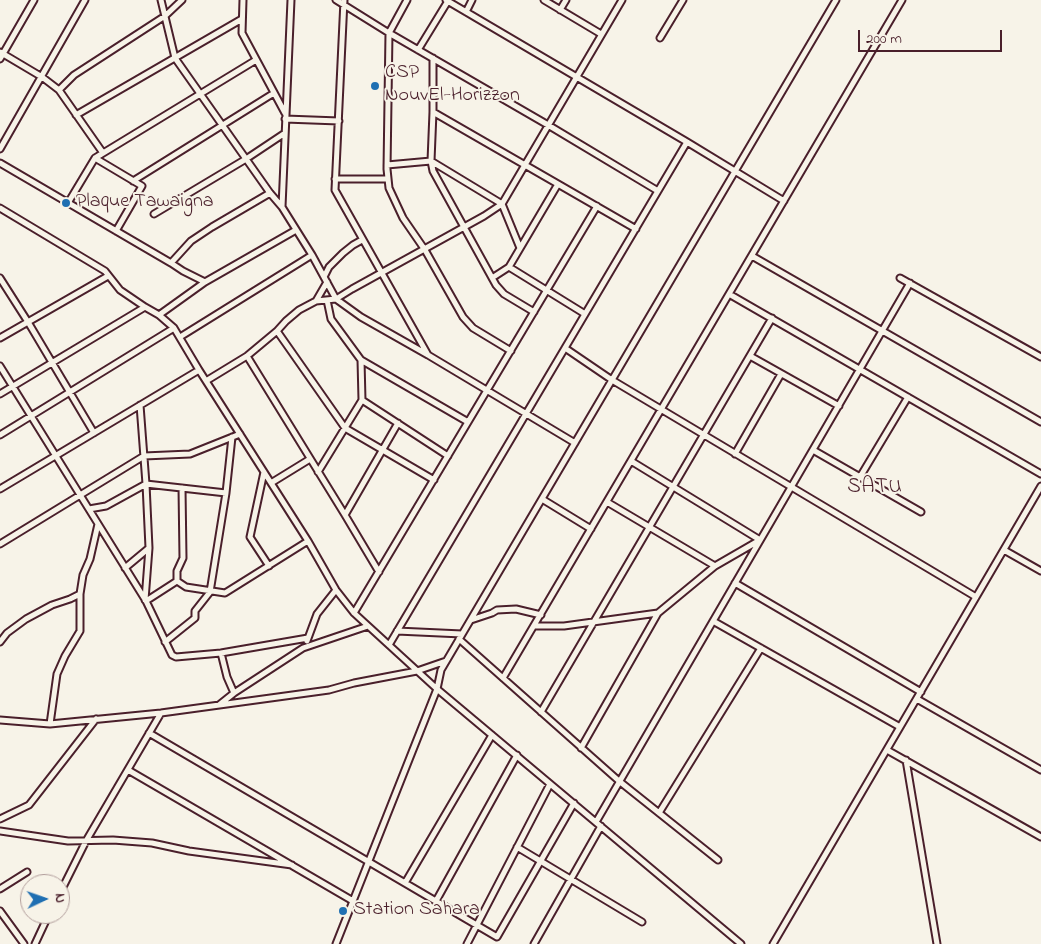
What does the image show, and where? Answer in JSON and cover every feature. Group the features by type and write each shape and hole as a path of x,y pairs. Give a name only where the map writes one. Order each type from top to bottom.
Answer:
{"street":[{"path":"34,0 1,55 42,76 59,90 103,153"},
{"path":"0,149 85,0"},
{"path":"161,0 175,58 270,193 282,206 336,299 361,317 575,443"},
{"path":"59,90 74,75 165,16 182,0"},
{"path":"243,0 242,33 286,116"},
{"path":"282,206 291,0"},
{"path":"336,0 344,2 389,33 658,191"},
{"path":"407,0 389,33 387,164 389,188 404,218 425,250 463,317 472,328 511,351"},
{"path":"418,50 447,0 784,201"},
{"path":"466,12 472,0"},
{"path":"544,0 601,34"},
{"path":"560,10 566,0"},
{"path":"206,381 247,356 299,310 316,301 336,299 425,250 502,204 622,0"},
{"path":"660,38 683,0"},
{"path":"336,944 437,689 441,670 836,0"},
{"path":"503,678 902,0"},
{"path":"344,2 335,190 428,355"},
{"path":"76,115 242,19"},
{"path":"433,58 431,161 433,170 496,285 504,294 534,312"},
{"path":"68,203 95,158 256,60"},
{"path":"133,181 274,93"},
{"path":"433,112 636,228"},
{"path":"286,116 339,121"},
{"path":"154,214 246,159 285,133"},
{"path":"389,646 687,142"},
{"path":"95,158 142,186 116,232"},
{"path":"387,164 431,161 502,204 520,248"},
{"path":"0,163 171,263 183,272 206,282"},
{"path":"336,179 388,179"},
{"path":"492,278 509,266 558,184"},
{"path":"171,263 191,241 270,193"},
{"path":"354,614 597,206"},
{"path":"0,208 105,271 120,290 158,314 174,328 336,590 354,614 437,689 741,944"},
{"path":"158,314 206,282 296,230"},
{"path":"316,301 329,267 362,240"},
{"path":"180,338 312,255"},
{"path":"752,256 1041,422"},
{"path":"509,266 585,314"},
{"path":"0,338 108,276"},
{"path":"0,278 94,432"},
{"path":"900,278 1041,357"},
{"path":"596,822 910,284"},
{"path":"729,294 1041,474"},
{"path":"327,300 331,319 361,360 468,422"},
{"path":"0,394 145,307"},
{"path":"541,712 772,318"},
{"path":"0,436 174,328"},
{"path":"277,330 345,428 434,480"},
{"path":"565,348 661,410 976,597"},
{"path":"247,356 379,572"},
{"path":"750,356 839,406"},
{"path":"318,472 362,400 361,360"},
{"path":"0,366 145,600 172,655 176,657 221,653 308,638"},
{"path":"0,489 199,370"},
{"path":"735,454 781,374"},
{"path":"860,477 908,397"},
{"path":"362,400 448,456"},
{"path":"140,405 149,548 145,600"},
{"path":"345,515 398,423"},
{"path":"0,544 144,456 190,454 240,434"},
{"path":"165,642 195,618 196,611 210,592 226,493 232,437"},
{"path":"813,450 921,512"},
{"path":"271,483 310,460"},
{"path":"631,461 760,540"},
{"path":"264,472 250,537 269,566"},
{"path":"89,509 106,506 146,484 226,493"},
{"path":"773,944 1041,486"},
{"path":"177,581 177,571 183,558 182,488"},
{"path":"542,499 591,529"},
{"path":"607,502 715,566"},
{"path":"50,724 57,674 80,631 80,594 83,575 90,559 98,524"},
{"path":"581,748 658,612 715,566 760,540"},
{"path":"177,581 186,587 225,594 308,542"},
{"path":"125,568 149,548"},
{"path":"1004,550 1041,571"},
{"path":"145,600 177,581"},
{"path":"736,583 921,692"},
{"path":"303,648 317,614 336,590"},
{"path":"0,642 7,633 26,619 52,605 80,594"},
{"path":"470,620 497,610 516,609 541,615"},
{"path":"534,626 564,626 658,612"},
{"path":"713,621 900,727"},
{"path":"219,705 234,693 303,648 368,626"},
{"path":"398,631 461,636 503,678 619,782 718,860"},
{"path":"660,814 761,648"},
{"path":"221,653 227,677 234,693"},
{"path":"0,720 50,724 161,713 320,692 354,683 417,671 446,661"},
{"path":"917,699 1041,770"},
{"path":"70,874 86,841 161,713"},
{"path":"0,819 29,804 96,719"},
{"path":"149,732 498,937 574,803"},
{"path":"405,883 492,735"},
{"path":"887,750 1041,837"},
{"path":"436,901 517,755"},
{"path":"906,760 937,944"},
{"path":"128,770 353,901"},
{"path":"467,944 550,784"},
{"path":"534,944 601,826"},
{"path":"0,831 68,841 113,840 152,843 189,851 292,865"},
{"path":"517,848 642,922"},
{"path":"0,889 27,872"},
{"path":"0,911 24,944"},
{"path":"35,944 45,924"}],"place":[{"name":"CSP NouvEl-Horizzon","path":"375,86"},
{"name":"Plaque Tawaigna","path":"66,203"},
{"name":"Station Sahara","path":"343,911"}],"district":[{"name":"SATU","path":"875,489"}]}
